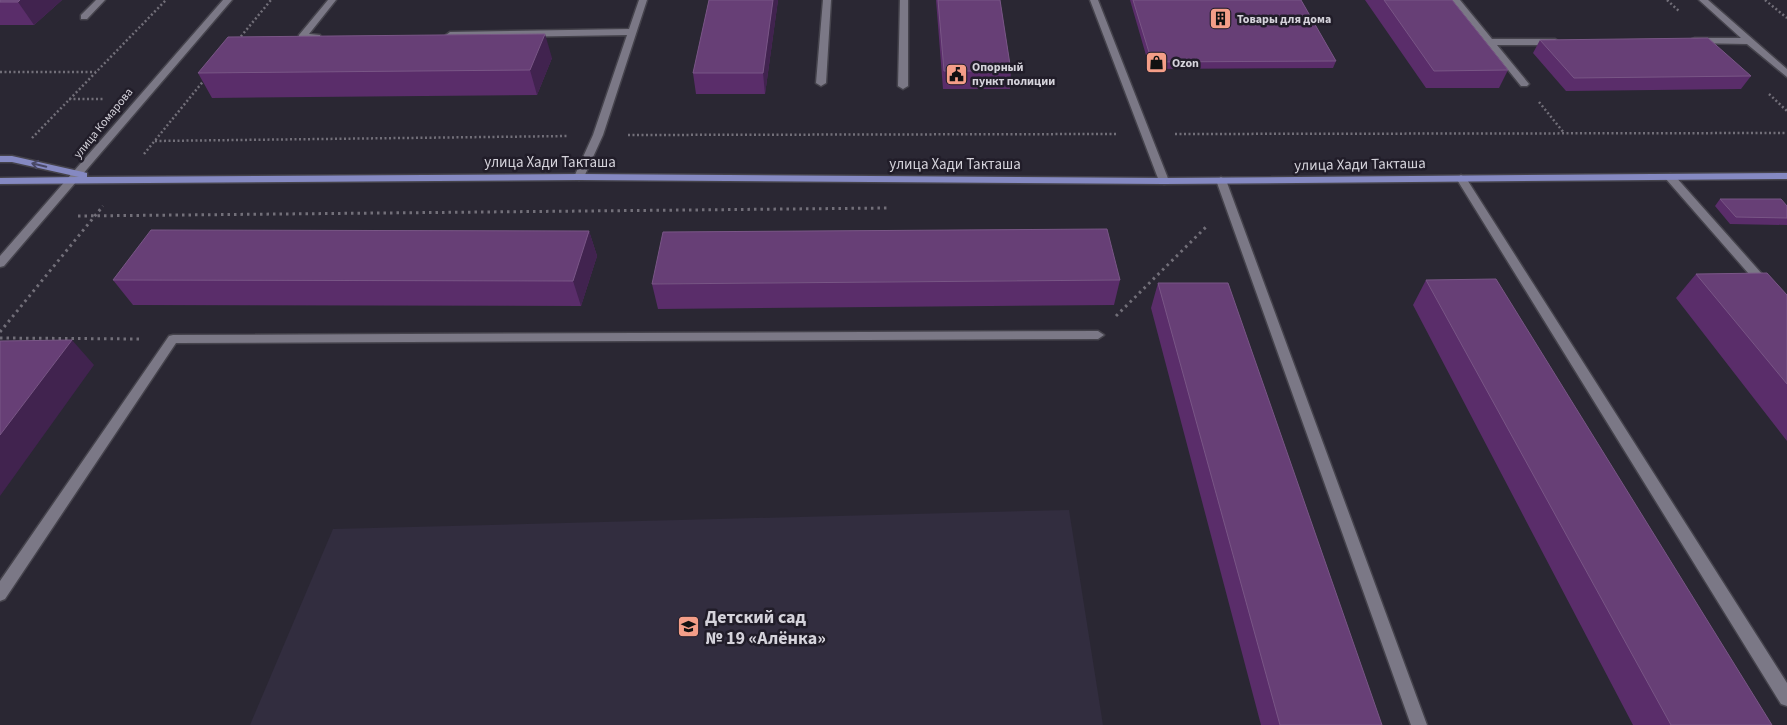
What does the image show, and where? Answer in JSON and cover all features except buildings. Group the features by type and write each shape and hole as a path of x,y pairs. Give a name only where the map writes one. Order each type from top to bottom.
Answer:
{"main road":[{"name":"улица Хади Такташа","path":"0,159 12,159 76,178"},
{"name":"улица Хади Такташа","path":"0,181 76,178 122,180 579,177 1164,181 1787,176"}],"street":[{"path":"84,16 101,0"},
{"name":"улица Комарова","path":"0,263 76,178 141,98 228,0"},
{"path":"322,36 302,37 332,0"},
{"path":"579,177 598,136 643,0"},
{"path":"820,83 827,0"},
{"path":"903,86 904,0"},
{"path":"1094,0 1164,181"},
{"path":"1456,0 1524,84"},
{"path":"1703,0 1787,74"},
{"path":"442,35 632,32"},
{"path":"1683,41 1750,41"},
{"path":"1490,42 1567,42"},
{"path":"1670,177 1787,310"},
{"path":"1461,178 1787,698"},
{"path":"1221,180 1419,725"},
{"path":"0,594 173,339 1098,335"}],"path":[{"path":"12,159 166,0"},
{"path":"1765,0 1787,18"},
{"path":"0,72 96,72"},
{"path":"1524,84 1564,133"},
{"path":"156,141 598,136 1787,133"},
{"path":"1098,335 1229,204"},
{"path":"95,216 891,208"},
{"path":"0,338 173,339"}],"shaded area":[{"name":"Детский сад № 19 «Алёнка»","path":"1069,510 1103,725 250,725 333,529"}],"place":[{"name":"Товары для дома","path":"1221,19"},
{"name":"Ozon","path":"1156,63"},
{"name":"Опорный пункт полиции","path":"956,74"},
{"name":"Детский сад № 19 «Алёнка»","path":"689,627"}]}
